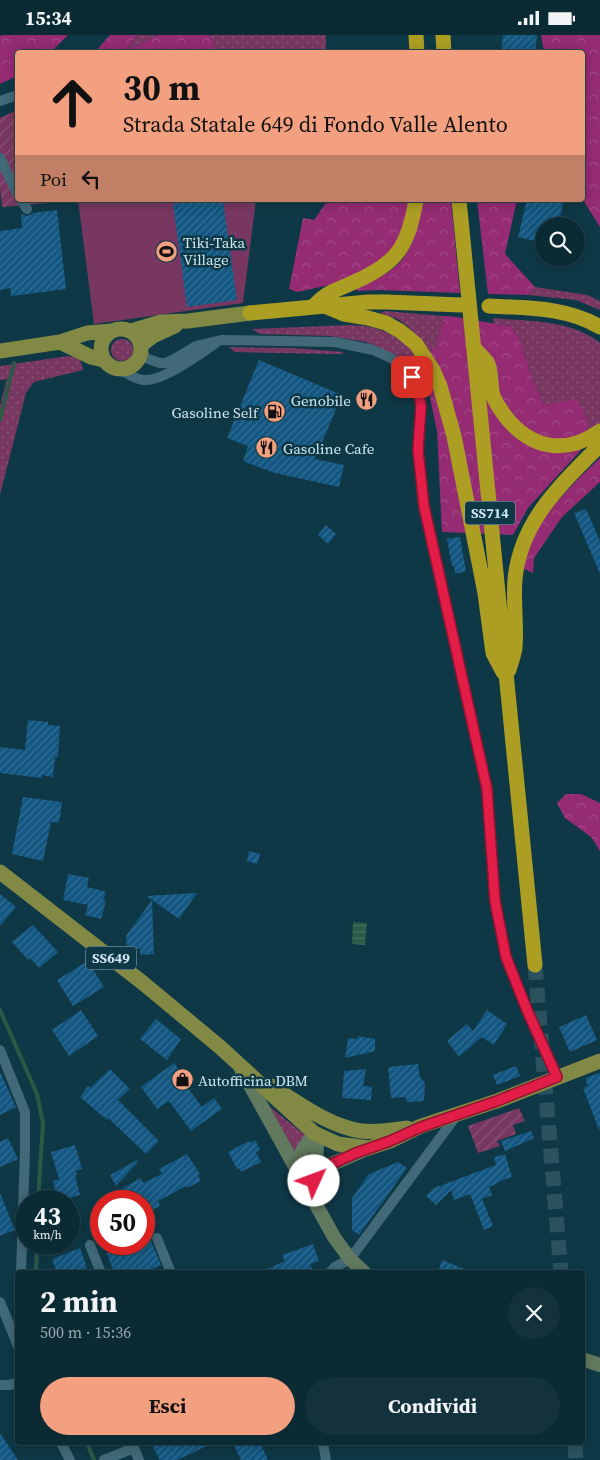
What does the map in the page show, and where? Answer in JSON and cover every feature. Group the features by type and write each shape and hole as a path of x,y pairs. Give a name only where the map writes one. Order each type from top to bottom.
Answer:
{"highway":[{"path":"416,35 416,50"},
{"path":"443,35 444,50"},
{"path":"319,307 325,294 377,271 397,255 409,233 416,202"},
{"name":"SS714","path":"459,202 535,965"},
{"path":"250,313 387,301 461,305"},
{"path":"489,306 555,311 575,315 600,327"},
{"path":"319,307 386,323 416,343 431,365 440,386 454,435 485,593 493,653 506,679"},
{"path":"474,348 488,363 493,396 499,407 511,423 526,437 538,443 564,446 589,439 600,431"},
{"path":"506,679 515,649 515,579 519,554 526,535 553,494 600,445"}],"main road":[{"path":"0,351 60,342 87,333 118,329 131,331 161,322 188,321 250,313"},
{"path":"112,331 102,340 101,354 103,360 108,365 121,370 127,369 136,363 141,349 153,336 188,321"},
{"path":"131,331 135,335 141,349"},
{"path":"60,342 91,357 103,360"},
{"name":"SS649","path":"0,872 143,983 220,1047 314,1133 338,1144 369,1148 600,1061"},
{"path":"239,1066 318,1211 350,1259 362,1270"},
{"name":"SS649","path":"239,1066 303,1106 340,1125 367,1131 421,1127"},
{"path":"303,1106 310,1119 317,1145 314,1181 318,1211"},
{"name":"SS649","path":"314,1133 326,1127 340,1125"},
{"path":"300,1179 302,1151 314,1133"},
{"path":"314,1181 325,1167 369,1148"},
{"path":"585,1360 600,1365"}],"street":[{"path":"0,101 15,96"},
{"path":"0,158 15,189"},
{"path":"121,370 138,379 158,378 221,340"},
{"path":"141,349 154,362 166,363 196,346 221,340 335,342 373,350 391,359 412,377 418,390 421,406 418,450 424,506 487,789 495,901 506,957 557,1077"},
{"path":"0,1050 25,1111 26,1150 21,1270"},
{"path":"332,1270 350,1259 457,1114"},
{"path":"157,1238 170,1270"},
{"path":"94,1255 99,1270"},
{"path":"0,1303 15,1339"},
{"path":"0,1385 15,1384"},
{"path":"62,1445 70,1460"},
{"path":"324,1445 326,1460"},
{"path":"104,1460 134,1448 139,1460"}],"shaded area":[{"path":"137,35 158,35 139,45 128,48"},
{"path":"209,35 326,35 326,50 211,50 214,43"},
{"path":"15,111 15,202 48,203 2,207 0,188 0,118"},
{"name":"Tiki-Taka Village","path":"78,202 256,202 243,303 94,324"},
{"path":"535,287 587,295 600,301 600,310 576,300 528,295"},
{"path":"385,311 444,316 436,346 430,351 398,319 380,313"},
{"path":"493,318 535,321 562,326 588,335 600,343 600,428 580,451 584,433 557,404 544,405 533,380 519,337 511,326 494,324"},
{"path":"349,325 372,327 397,338 422,358 416,364 422,376 396,356 366,342 329,336 260,334 252,329"},
{"path":"122,339 130,342 133,350 130,358 122,361 114,358 111,350 114,342"},
{"path":"229,347 294,348 343,352 342,354 332,354 235,352"},
{"path":"68,356 80,359 83,370 34,382 26,393 0,495 0,406 7,379 0,380 0,366"},
{"path":"353,922 367,923 365,945 352,944"},
{"path":"269,1106 306,1136 295,1163 267,1108"},
{"path":"519,1108 525,1121 513,1125 516,1134 497,1141 500,1146 478,1153 468,1126"}],"green space":[{"path":"68,35 53,50 15,50 15,77 0,84 0,36"},
{"path":"110,35 137,35 128,48 139,45 158,35 209,35 214,43 211,50 97,50"},
{"path":"541,35 600,35 600,227 584,202 585,50 544,50"},
{"path":"327,202 451,202 460,293 356,291 393,269 400,262 411,243 419,214 385,258 339,283 297,292 289,289 303,218 314,220"},
{"path":"477,202 517,202 505,254 535,287 528,295 488,294"},
{"path":"444,316 511,326 519,337 533,380 544,405 577,399 589,424 584,433 580,451 528,508 513,535 442,532 437,431 428,388 416,364 436,346"},
{"path":"600,458 600,482 562,517 534,558 533,573 522,568 532,538 541,523 564,494"},
{"path":"566,794 581,794 600,803 600,851 591,837 565,818 557,803"}],"building":[{"path":"503,35 537,35 535,50 501,50"},
{"path":"223,202 237,300 187,307 173,204"},
{"path":"527,202 564,202 560,217 535,217 535,241 518,237"},
{"path":"57,210 66,289 11,296 10,288 0,290 0,231 22,228 21,214 28,216 33,213"},
{"path":"259,360 342,395 315,459 344,465 339,487 275,473 243,461 248,446 227,438"},
{"path":"586,509 600,541 600,574 574,513"},
{"path":"326,525 336,534 328,544 318,535"},
{"path":"460,537 466,571 455,574 447,539"},
{"path":"28,720 48,722 48,725 60,726 58,757 55,757 53,777 42,775 42,778 0,773 0,747 25,750"},
{"path":"23,797 62,802 59,823 51,822 43,861 12,854"},
{"path":"249,851 260,854 257,864 247,861"},
{"path":"68,874 89,878 87,887 106,892 103,900 106,901 101,919 85,915 88,905 63,900"},
{"path":"197,893 179,919 146,896"},
{"path":"0,894 16,907 0,926"},
{"path":"152,900 154,954 140,955 140,949 127,949 126,936"},
{"path":"33,925 58,952 39,968 30,958 28,960 12,942"},
{"path":"88,961 104,987 73,1006 57,980"},
{"path":"81,1010 98,1036 69,1056 52,1030"},
{"path":"487,1010 507,1024 494,1045 482,1037 459,1057 447,1041 467,1024 473,1031"},
{"path":"586,1015 597,1040 570,1052 559,1027"},
{"path":"156,1019 181,1039 167,1060 140,1039"},
{"path":"358,1036 375,1039 375,1051 345,1058 348,1038 357,1039"},
{"path":"174,1063 190,1086 188,1088 202,1107 214,1098 222,1109 191,1131 169,1101 157,1109 141,1087"},
{"path":"418,1064 420,1077 425,1083 424,1101 407,1102 406,1097 391,1098 388,1067"},
{"path":"516,1066 520,1076 497,1085 493,1075"},
{"path":"110,1069 130,1089 118,1100 159,1141 146,1154 108,1118 107,1120 80,1097 88,1086 90,1088"},
{"path":"366,1069 363,1086 372,1087 371,1100 342,1098 344,1071"},
{"path":"0,1072 16,1107 0,1115"},
{"path":"600,1073 599,1130 583,1088 588,1086 585,1078"},
{"path":"531,1131 534,1138 505,1151 501,1141"},
{"path":"8,1138 18,1159 0,1167 0,1142"},
{"path":"255,1140 260,1150 256,1152 261,1162 241,1172 239,1168 237,1169 228,1152 249,1141 250,1143"},
{"path":"75,1145 82,1169 76,1171 77,1175 75,1175 79,1190 55,1190 53,1181 59,1179 51,1152"},
{"path":"187,1154 200,1174 198,1176 201,1181 187,1188 186,1186 158,1201 160,1206 155,1208 155,1190 124,1190 123,1188 141,1178 143,1183 162,1174 159,1169"},
{"path":"505,1154 512,1177 489,1187 492,1195 482,1199 493,1226 484,1230 470,1194 454,1200 451,1190 436,1205 426,1196 434,1188 496,1165 494,1157"},
{"path":"137,1160 138,1162 116,1186 110,1175"},
{"path":"398,1162 407,1168 359,1235 352,1230 352,1198 369,1174"},
{"path":"0,1193 15,1230 0,1236"},
{"path":"313,1244 319,1261 310,1264 313,1270 265,1270 285,1261 282,1255"},
{"path":"80,1248 87,1268 84,1270 56,1270 52,1259 62,1255 80,1255"},
{"path":"155,1251 161,1265 150,1270 113,1270 108,1255 155,1255"},
{"path":"442,1260 467,1270 439,1270"},
{"path":"0,1433 18,1460 0,1460"},
{"path":"158,1445 209,1445 177,1460 160,1460 153,1447"},
{"path":"234,1445 261,1445 268,1460 241,1460"}],"waterway":[{"path":"0,420 14,363"},
{"path":"0,1010 37,1094 43,1123 39,1190"},
{"path":"36,1270 37,1255"},
{"path":"88,1445 94,1460"}],"tunnel":[{"path":"535,965 561,1270"},
{"path":"575,1445 576,1460"}],"place":[{"name":"Tiki-Taka Village","path":"167,251"},
{"name":"Genobile","path":"367,400"},
{"name":"Gasoline Self","path":"274,412"},
{"name":"Gasoline Cafe","path":"267,448"},
{"name":"Autofficina DBM","path":"182,1080"}],"route":[{"path":"314,1181 325,1167 356,1153 557,1077 506,957 495,901 487,789 424,506 418,450 421,406 418,390 412,377"}]}
